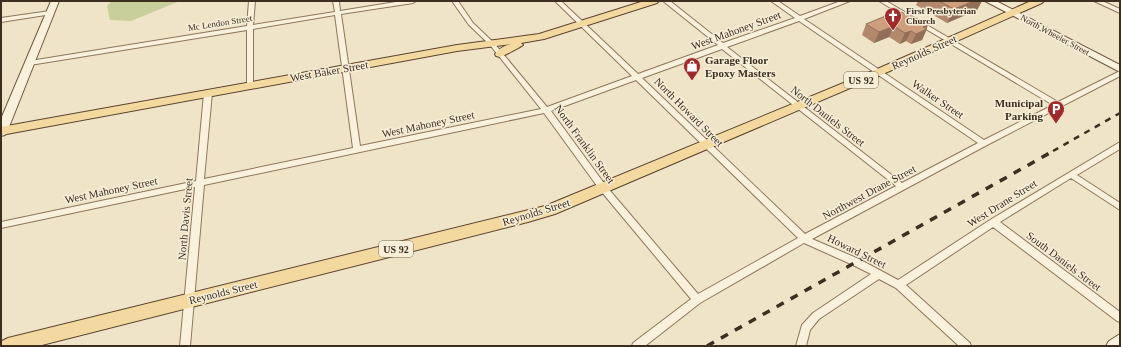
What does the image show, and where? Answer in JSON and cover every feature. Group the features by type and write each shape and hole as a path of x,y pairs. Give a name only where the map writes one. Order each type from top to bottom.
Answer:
{"main road":[{"name":"West Baker Street","path":"1,132 456,48 540,37 654,1"},
{"name":"Reynolds Street","path":"17,345 528,217 561,206 879,72 1011,12 1039,1"},
{"path":"500,54 506,48 540,37"}],"street":[{"path":"1,132 55,1"},
{"path":"250,86 250,28 252,1"},
{"path":"336,1 357,150"},
{"name":"Mc Lendon Street","path":"30,63 413,1"},
{"name":"North Franklin Street","path":"455,1 471,24 492,44 546,110 603,188 697,300"},
{"name":"North Howard Street","path":"558,1 638,77 706,146 804,239"},
{"name":"North Daniels Street","path":"666,1 902,187"},
{"name":"Walker Street","path":"774,1 984,143"},
{"name":"West Mahoney Street","path":"1,225 546,110 847,1"},
{"path":"882,1 1057,104"},
{"name":"North Wheeler Street","path":"990,1 1120,69"},
{"path":"1097,1 1120,11"},
{"path":"1,20 50,12"},
{"name":"Northwest Drane Street","path":"637,346 697,300 804,239 1057,104 1120,73"},
{"name":"North Davis Street","path":"185,346 208,93"},
{"name":"West Drane Street","path":"898,285 993,222 1120,145"},
{"path":"1072,175 1120,207"},
{"name":"South Daniels Street","path":"993,222 1120,318"},
{"name":"Howard Street","path":"804,239 856,262 898,285 966,346"},
{"path":"801,346 805,328 816,316 879,274"},
{"path":"1114,346 1120,341"}],"green space":[{"path":"112,1 180,1 131,21 110,20 107,6"}],"building":[{"path":"939,1 974,1 954,9"},
{"path":"902,12 907,16 909,14 928,25 923,27 927,29 916,34 911,31 905,33 894,26 879,32 866,24 888,15 891,17"}],"railway":[{"path":"1053,151 1120,113"},
{"path":"707,346 1055,150"}],"place":[{"name":"First Presbyterian Church","path":"893,31"},
{"name":"Garage Floor Epoxy Masters","path":"692,81"},
{"name":"Municipal Parking","path":"1056,124"}]}
